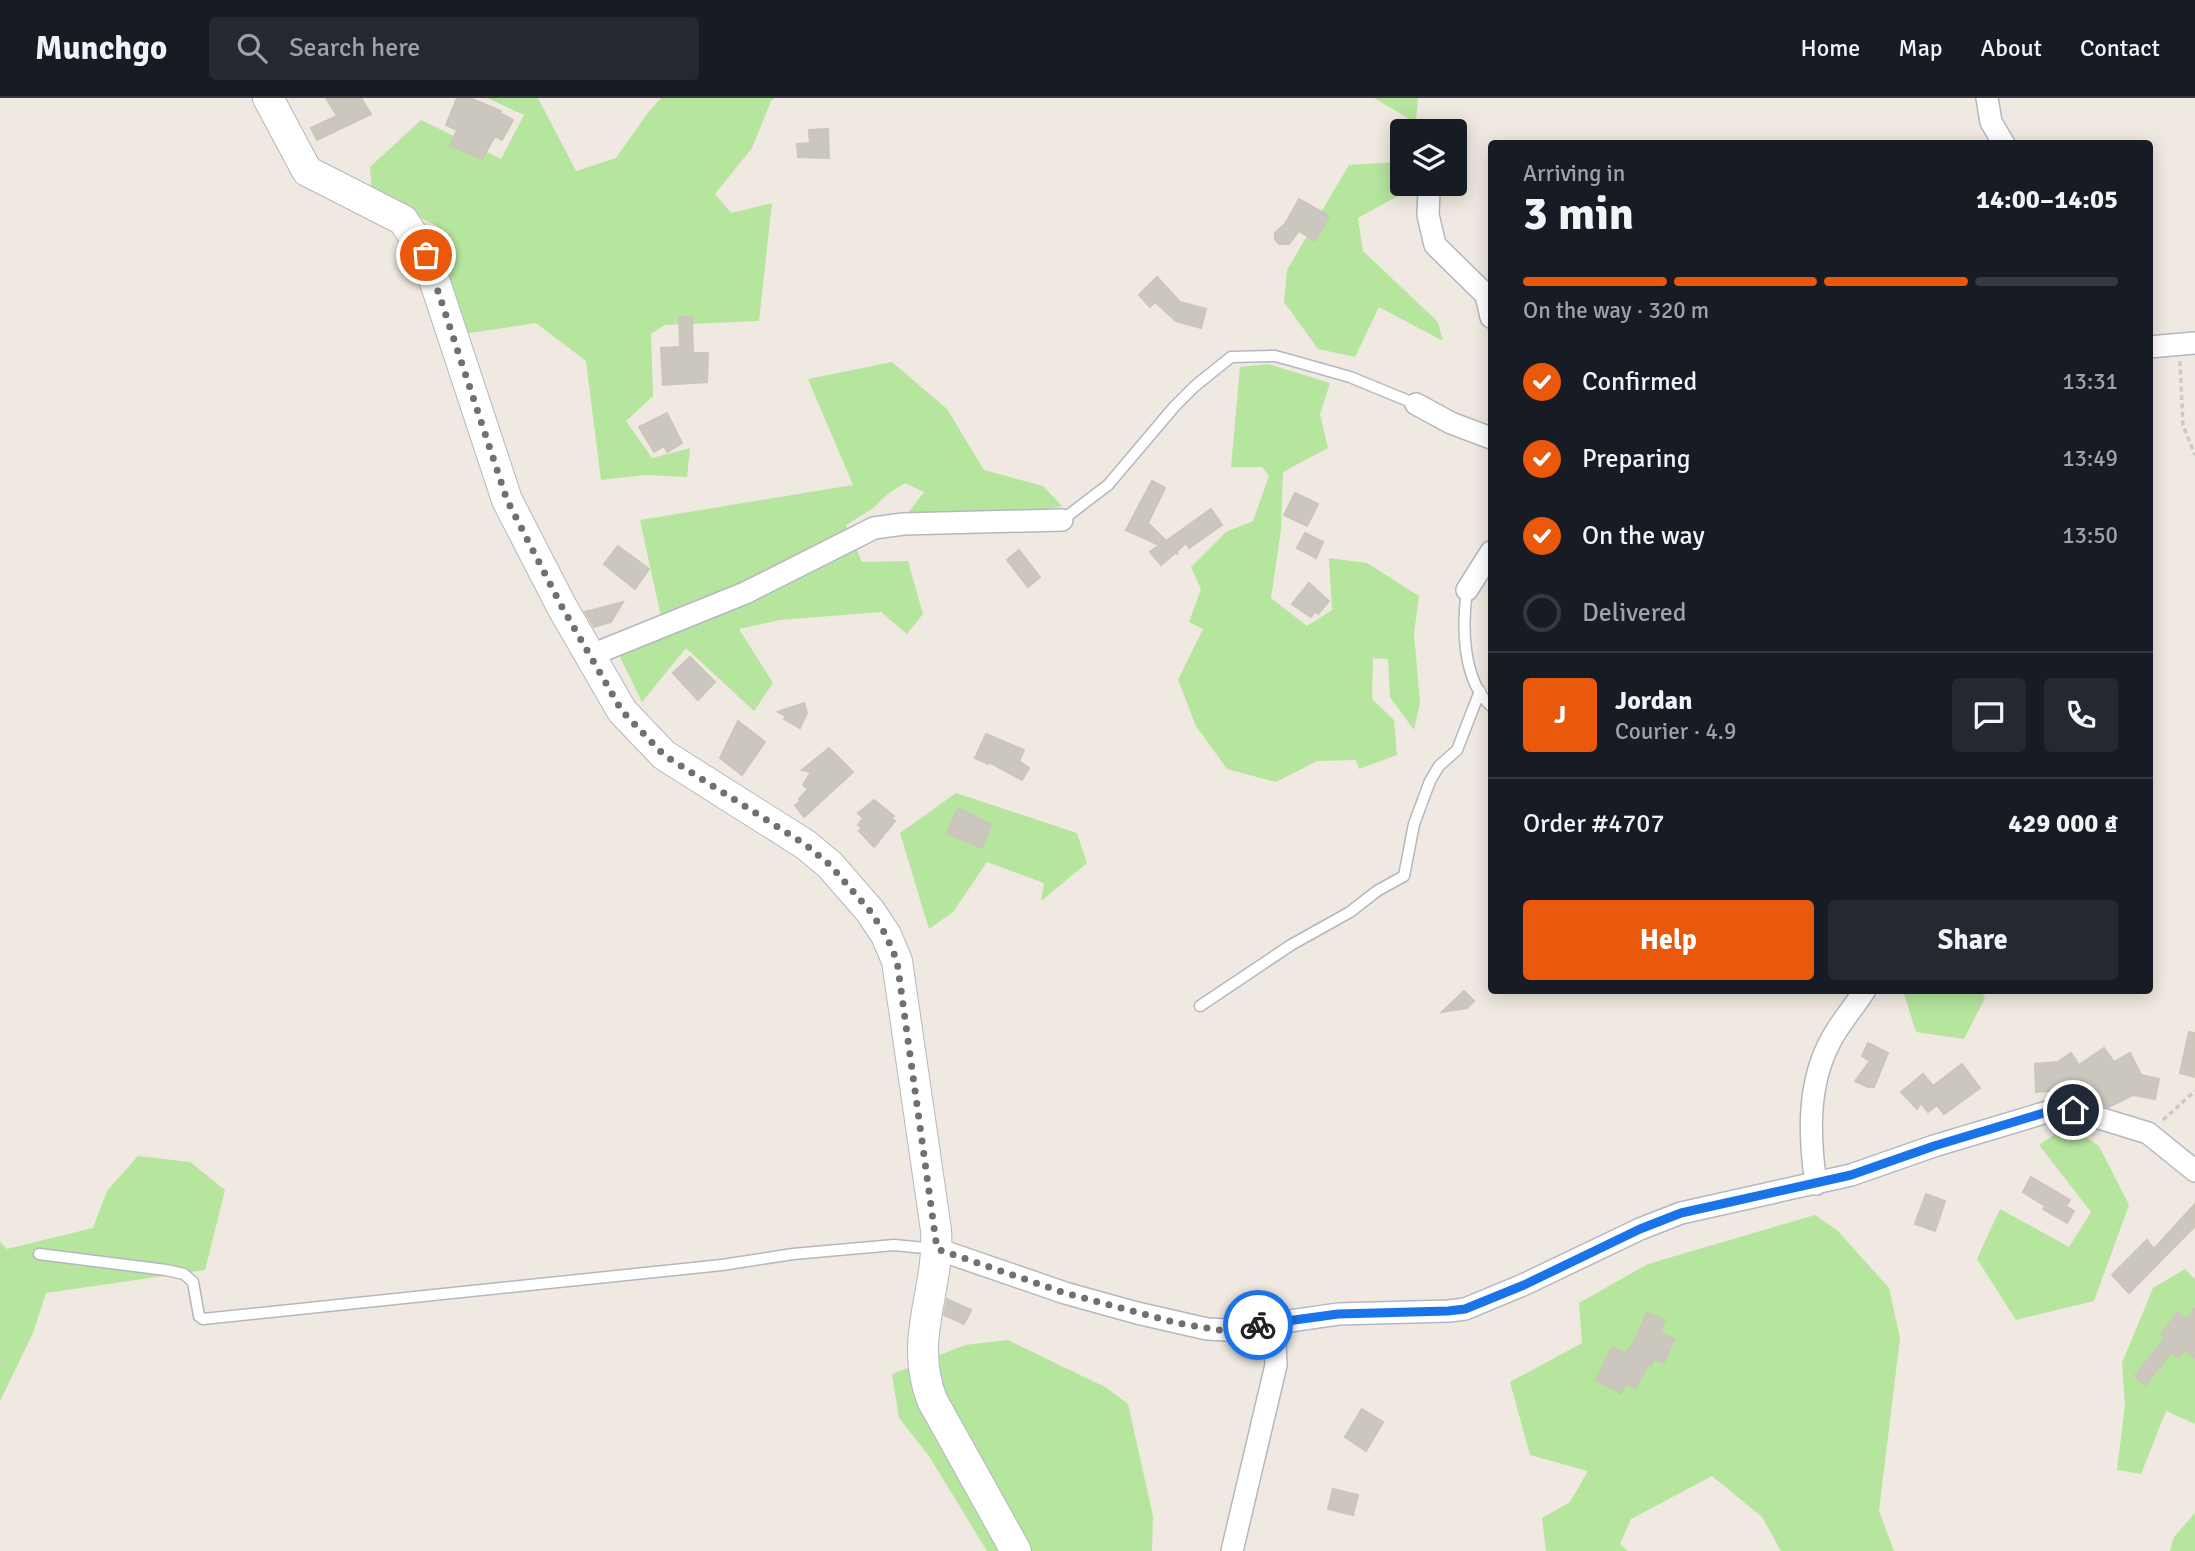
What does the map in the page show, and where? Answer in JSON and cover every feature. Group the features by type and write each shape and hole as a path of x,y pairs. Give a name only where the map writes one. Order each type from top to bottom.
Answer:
{"street":[{"path":"268,98 307,171 403,220 426,255 507,500 589,656 622,711 664,755 806,845 850,887 886,935 897,961 937,1249 921,1343 924,1380 932,1400 1016,1551"},
{"path":"1987,98 1991,122 2002,140"},
{"path":"1429,196 1428,215 1435,245 1486,295 1488,304"},
{"path":"2153,348 2187,344"},
{"path":"1416,404 1451,423 1488,437"},
{"path":"589,656 745,593 874,528 903,524 1062,520"},
{"path":"1467,590 1488,557"},
{"path":"1816,1184 1810,1142 1813,1099 1821,1062 1831,1038 1862,994"},
{"path":"937,1249 1065,1293 1177,1323 1219,1330 1338,1314 1465,1309 1681,1213 1851,1175 1934,1146 2047,1112 2073,1110 2148,1133 2195,1171"},
{"path":"1232,1551 1276,1365 1274,1323"}],"lane":[{"path":"1062,520 1108,485 1174,407 1231,357 1275,356 1350,377 1416,404"},
{"path":"1467,590 1465,619 1470,669 1473,681 1488,702"},
{"path":"1200,1006 1291,945 1350,912 1377,891 1404,876 1415,824 1430,781 1439,766 1457,750 1480,691"},
{"path":"39,1254 184,1274 192,1282 196,1310 203,1319 722,1265 793,1254 894,1245 937,1249"}],"path":[{"path":"2187,344 2183,425 2195,455"},
{"path":"2148,1133 2195,1091"}],"green space":[{"path":"487,98 538,98 576,171 616,158 661,98 775,98 771,101 752,148 715,194 731,213 772,203 759,321 665,325 651,334 653,396 626,421 652,458 690,448 687,477 645,475 601,480 586,361 536,323 463,334 437,226 372,193 370,167 421,120 501,159 524,115"},
{"path":"1374,98 1418,98 1416,119 1408,118"},
{"path":"1390,162 1390,196 1398,196 1358,218 1363,251 1438,322 1443,341 1379,307 1355,357 1318,349 1284,302 1287,270 1349,165"},
{"path":"892,362 947,409 984,470 1043,486 1062,506 995,522 908,513 924,492 905,483 846,525 862,562 908,561 923,614 907,634 881,612 780,620 739,629 773,683 754,711 686,648 642,702 620,657 661,617 640,520 853,485 808,379"},
{"path":"1268,364 1330,383 1320,414 1328,448 1283,472 1281,530 1271,598 1307,626 1332,610 1329,558 1367,563 1419,596 1414,634 1420,703 1414,730 1390,697 1388,659 1373,658 1372,699 1394,720 1397,755 1359,769 1356,760 1317,761 1276,782 1227,769 1196,726 1178,680 1203,629 1189,622 1201,589 1191,567 1226,532 1253,521 1269,476 1262,467 1231,467 1240,367"},
{"path":"956,793 1077,833 1087,863 1041,901 1044,883 987,862 953,912 929,929 900,833"},
{"path":"1904,994 1983,994 1985,998 1964,1039 1916,1032"},
{"path":"2069,1125 2099,1146 2129,1205 2094,1301 2016,1320 1977,1259 2000,1209 2069,1247 2091,1212 2039,1145"},
{"path":"138,1156 190,1162 225,1190 205,1270 46,1293 33,1333 0,1401 0,1242 7,1249 93,1228 107,1191"},
{"path":"1815,1215 1837,1230 1889,1288 1900,1338 1879,1511 1894,1551 1781,1551 1762,1517 1712,1476 1631,1519 1620,1544 1628,1551 1546,1551 1542,1518 1570,1502 1588,1471 1530,1455 1510,1382 1582,1343 1579,1303 1648,1264"},
{"path":"2185,1269 2195,1279 2195,1424 2166,1411 2141,1474 2117,1470 2125,1405 2122,1363 2153,1288"},
{"path":"1008,1340 1105,1387 1128,1404 1153,1516 1152,1551 987,1551 929,1456 899,1418 892,1374 965,1345"},
{"path":"2195,1513 2195,1551 2170,1551 2174,1537"}],"building":[{"path":"326,98 361,98 371,114 317,140 311,128 337,116"},
{"path":"457,98 470,98 501,111 500,113 513,120 502,140 495,136 482,159 450,146 457,130 446,125"},
{"path":"828,129 829,158 798,157 797,144 810,143 809,130"},
{"path":"1299,199 1329,216 1315,241 1299,231 1289,244 1279,244 1275,233 1285,224"},
{"path":"1157,277 1180,302 1206,309 1201,328 1176,321 1155,302 1150,307 1139,295"},
{"path":"679,317 692,317 693,353 708,353 707,382 663,385 661,348 680,347"},
{"path":"667,413 682,443 667,452 664,446 654,452 639,427"},
{"path":"1152,481 1165,488 1148,523 1166,541 1211,509 1222,525 1189,548 1186,543 1176,552 1178,554 1175,553 1161,565 1150,552 1159,545 1126,530"},
{"path":"1295,493 1318,504 1307,526 1284,515"},
{"path":"1305,533 1323,542 1316,558 1297,548"},
{"path":"618,546 649,569 635,589 604,564"},
{"path":"1019,550 1040,577 1028,587 1007,560"},
{"path":"1309,583 1329,601 1318,614 1315,611 1311,617 1292,604"},
{"path":"623,602 611,622 594,627 585,612"},
{"path":"690,657 715,682 698,700 673,673"},
{"path":"804,703 807,713 800,728 784,719 786,716 778,712"},
{"path":"738,721 765,742 742,775 720,758"},
{"path":"986,734 1024,750 1019,761 1029,768 1022,780 989,762 988,764 975,758"},
{"path":"829,748 853,772 804,817 795,805 801,801 799,799 808,789 803,785 811,772 802,770"},
{"path":"874,800 894,816 891,818 895,821 874,847 859,831 862,828 858,825 863,818 858,813"},
{"path":"958,808 991,825 982,848 947,833"},
{"path":"1464,991 1474,1001 1467,1008 1442,1012"},
{"path":"2189,1032 2195,1033 2195,1077 2180,1073"},
{"path":"1868,1043 1888,1053 1874,1087 1855,1081 1870,1061 1862,1056"},
{"path":"2104,1048 2114,1062 2130,1053 2141,1075 2159,1079 2155,1099 2133,1095 2109,1107 2091,1099 2065,1097 2064,1090 2036,1092 2035,1064 2058,1062 2071,1053 2079,1065"},
{"path":"1962,1064 1980,1088 1944,1114 1937,1105 1928,1112 1921,1103 1917,1109 1901,1092 1923,1074 1933,1086"},
{"path":"2031,1177 2070,1200 2066,1206 2074,1211 2067,1223 2043,1209 2045,1206 2023,1192"},
{"path":"1926,1194 1945,1201 1935,1231 1915,1224"},
{"path":"2195,1204 2195,1226 2129,1293 2112,1275 2147,1240 2154,1249"},
{"path":"947,1299 971,1310 964,1324 944,1315"},
{"path":"2195,1309 2195,1358 2185,1349 2178,1357 2172,1352 2145,1385 2135,1376 2165,1338 2161,1335 2178,1312 2186,1319"},
{"path":"1647,1313 1665,1320 1660,1333 1674,1339 1664,1363 1654,1359 1651,1365 1648,1364 1636,1388 1626,1383 1621,1393 1596,1380 1612,1347 1626,1354 1631,1348"},
{"path":"1362,1409 1383,1422 1366,1451 1345,1437"},
{"path":"1333,1489 1358,1495 1353,1515 1328,1509"}],"way so far":[{"path":"426,255 507,500 562,607 622,711 664,755 806,845 830,865 870,911 886,935 897,961 937,1249 1065,1293 1177,1323 1219,1330 1258,1325"}],"route":[{"path":"1258,1325 1338,1314 1465,1309 1681,1213 1851,1175 1934,1146 2047,1112 2073,1110"}]}
